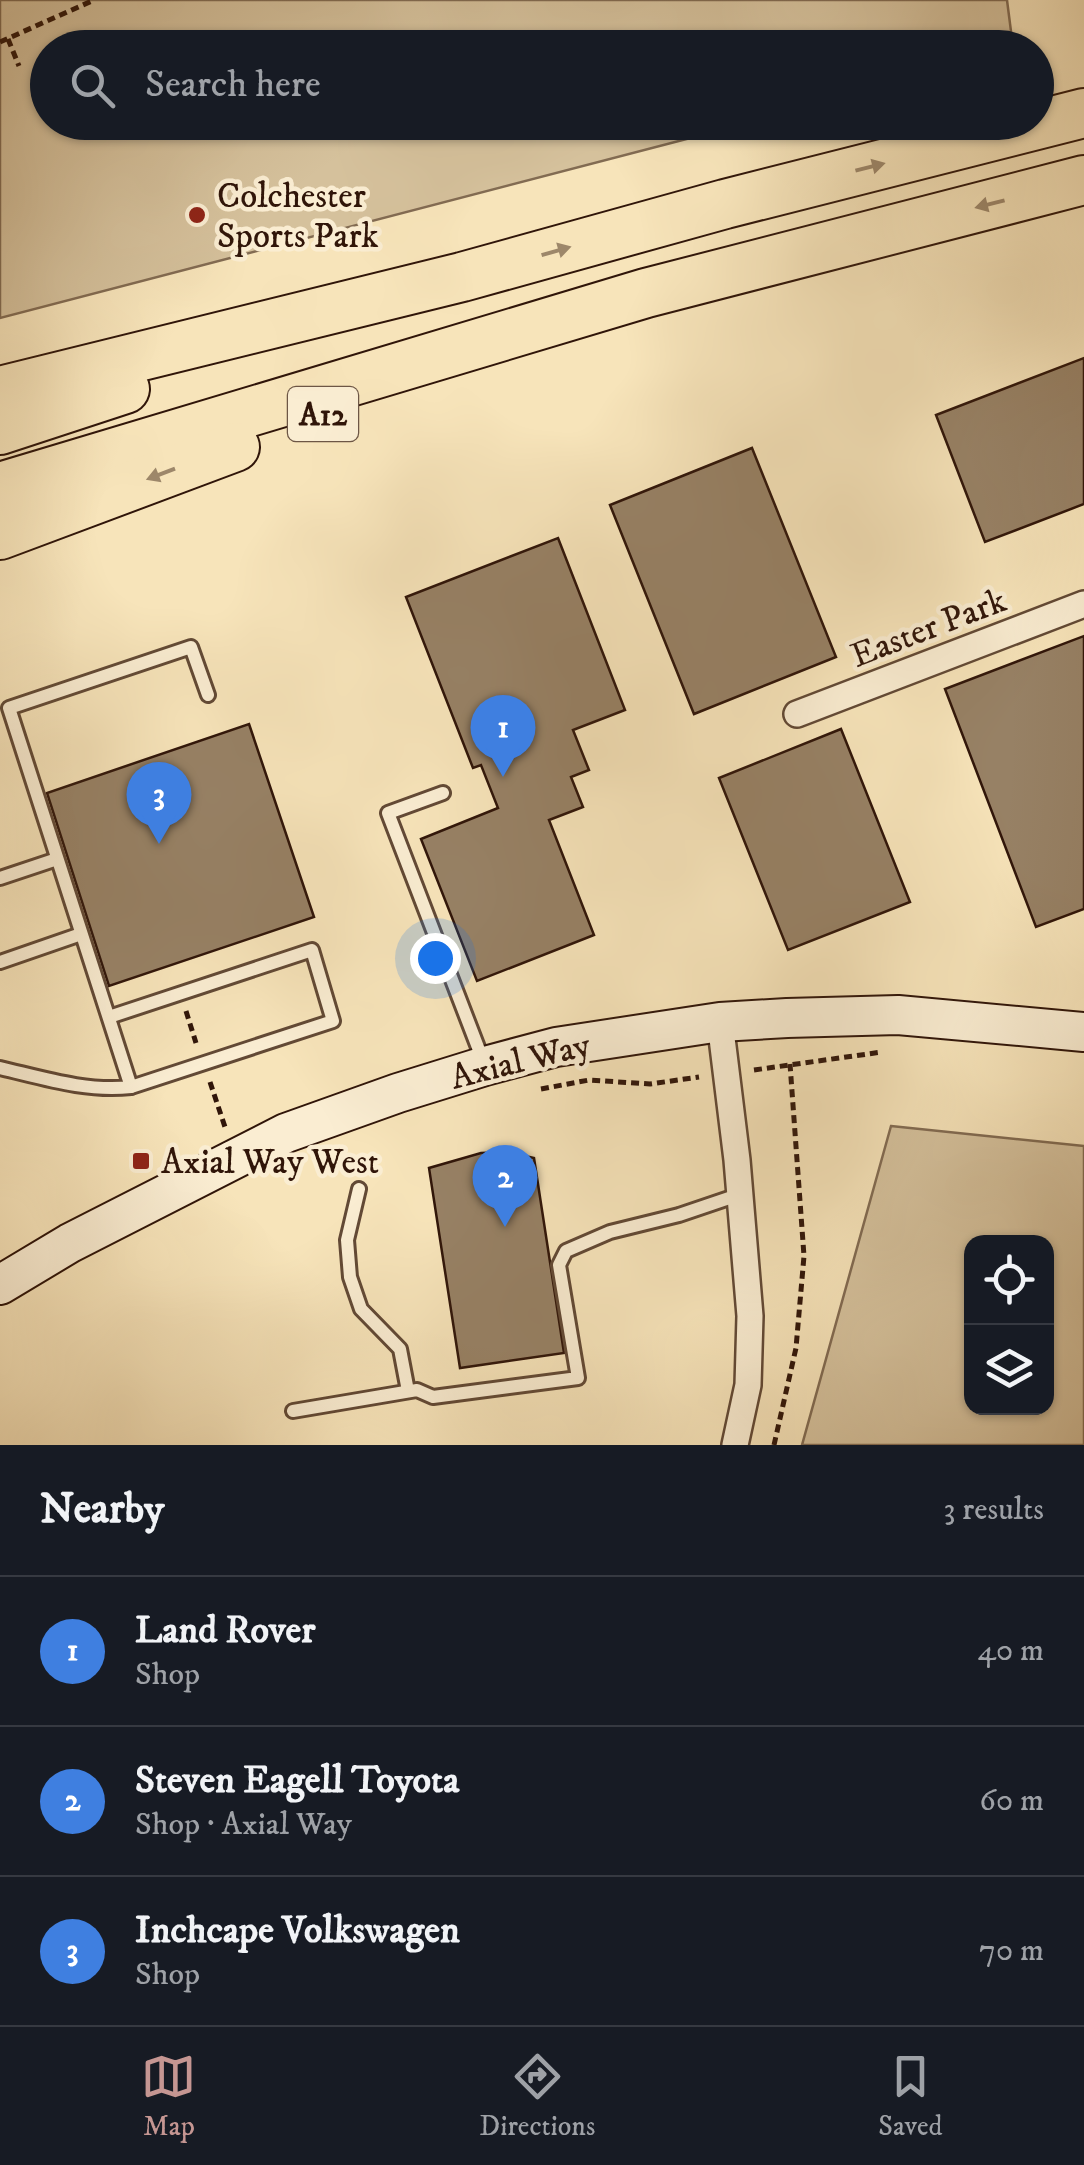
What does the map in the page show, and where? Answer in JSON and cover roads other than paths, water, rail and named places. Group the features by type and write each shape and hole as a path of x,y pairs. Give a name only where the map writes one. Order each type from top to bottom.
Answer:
{"highway":[{"name":"A12","path":"1054,121 1084,113"},
{"name":"A12","path":"0,390 462,277 977,140"},
{"name":"A12","path":"0,487 646,292 1084,180"},
{"name":"A12","path":"0,430 462,277"},
{"name":"A12","path":"0,535 646,292"}],"street":[{"name":"Easter Park","path":"797,714 1084,604"},
{"name":"Axial Way","path":"0,1285 70,1243 286,1133 398,1093 556,1047 720,1022 898,1015 1084,1032"},
{"path":"720,1022 750,1316 748,1384 735,1445"}],"lane":[{"path":"131,1088 5,710 191,647 208,695"},
{"path":"443,793 388,813 485,1066"},
{"path":"0,878 57,859"},
{"path":"0,962 81,934"},
{"path":"0,1068 84,1087 131,1088 333,1021 312,950 109,1017"},
{"path":"359,1188 348,1240 350,1277 361,1309 400,1349 408,1392"},
{"path":"294,1411 418,1390 434,1397 578,1378 558,1265 566,1252 610,1232 738,1195"}],"place":[{"name":"Colchester Sports Park","path":"197,215"},
{"name":"Land Rover","path":"503,777"},
{"name":"Inchcape Volkswagen","path":"159,844"},
{"name":"Axial Way West","path":"141,1161"},
{"name":"Steven Eagell Toyota","path":"505,1227"}]}
